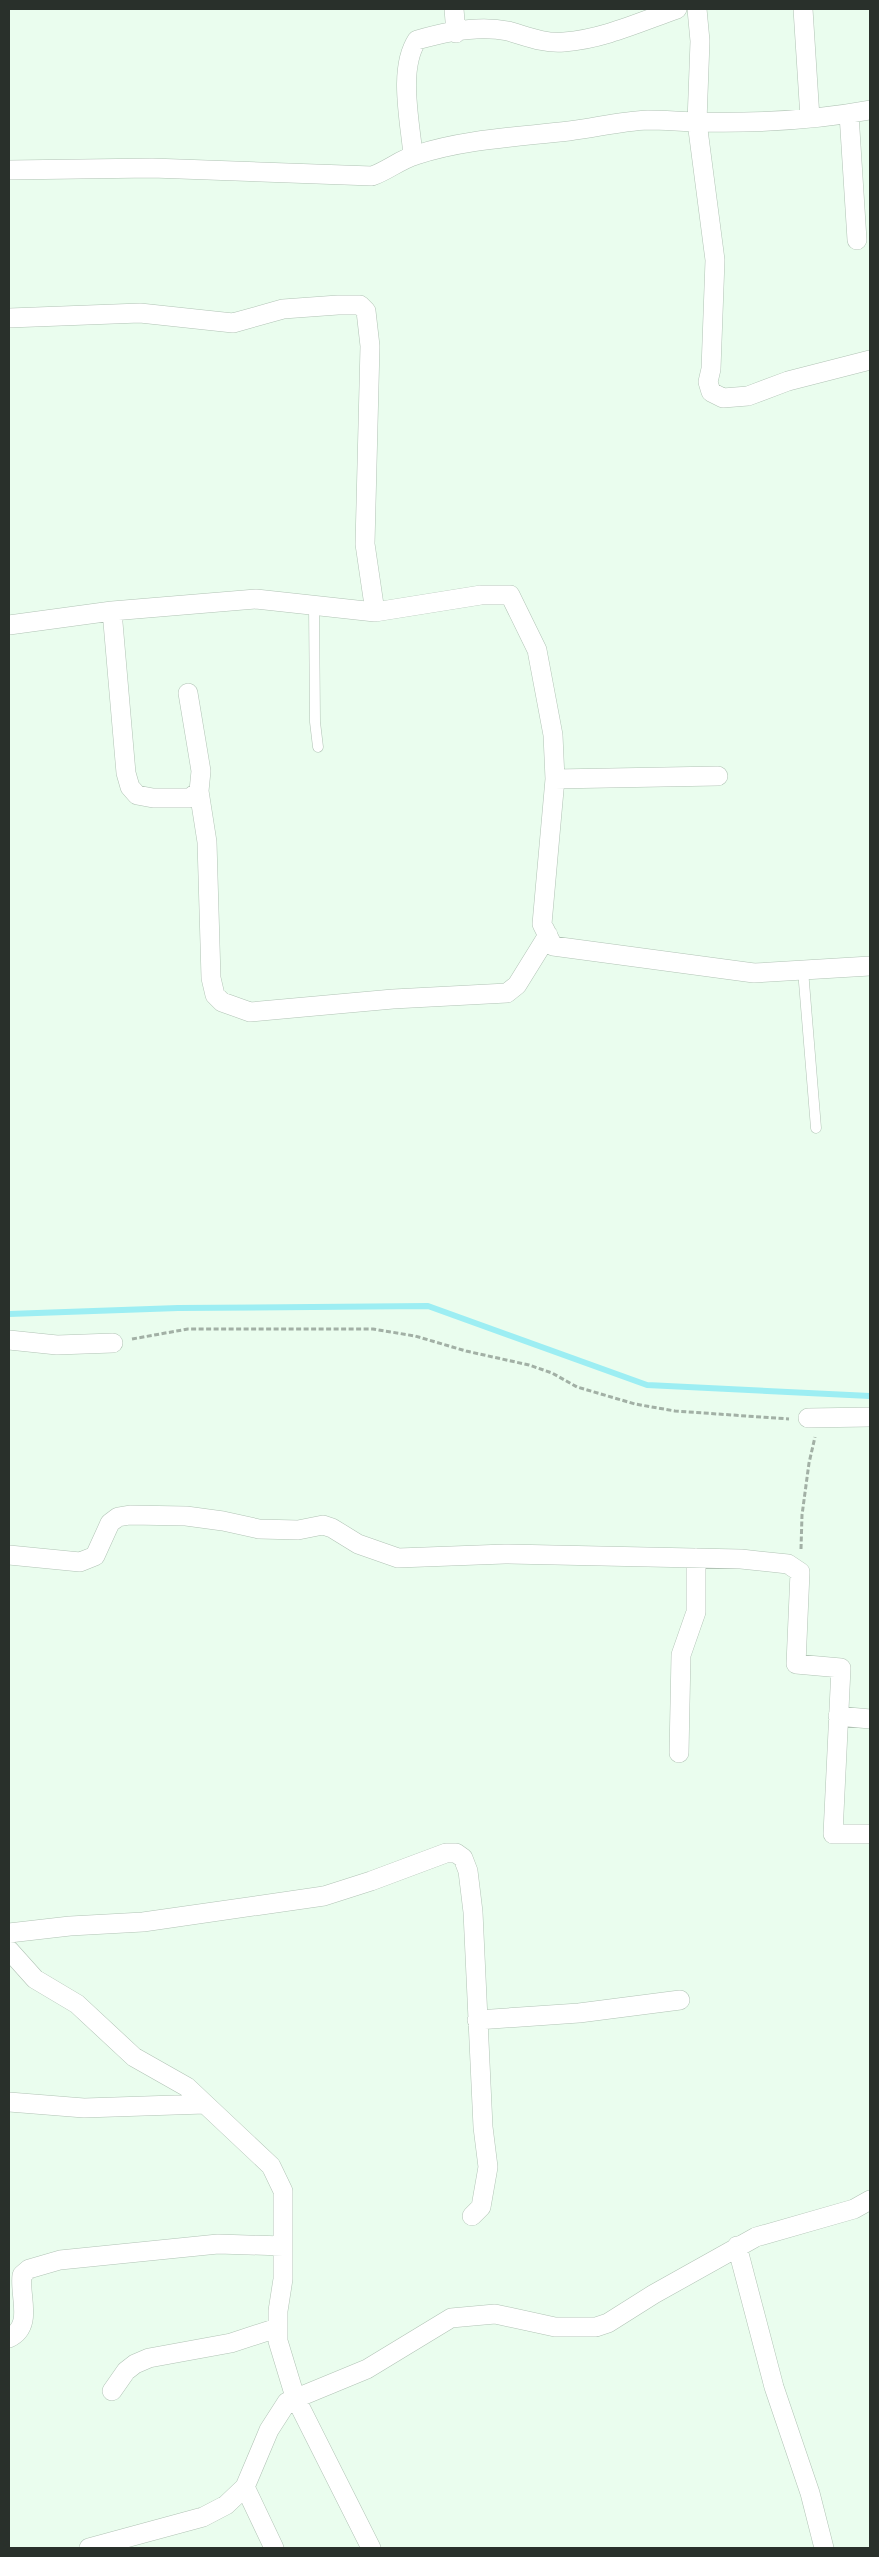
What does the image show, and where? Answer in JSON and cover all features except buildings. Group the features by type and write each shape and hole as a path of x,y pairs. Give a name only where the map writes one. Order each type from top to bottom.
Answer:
{"street":[{"path":"454,9 456,33"},
{"path":"413,155 406,67 410,51 417,40 483,30 506,31 535,40 562,42 602,35 677,9"},
{"path":"697,9 700,41 697,122 715,260 711,369 708,382 711,392 723,398 748,396 788,381 870,360"},
{"path":"803,9 810,118"},
{"path":"9,170 152,168 372,176 389,170 413,155 441,147 528,134 568,131 647,120 697,122 810,118 870,110"},
{"path":"849,114 857,240"},
{"path":"9,318 140,313 233,323 283,309 338,304 360,305 366,311 370,346 365,544 376,612"},
{"path":"9,625 112,611 256,599 376,612 481,595 510,595 536,650 552,734 555,779 542,924 553,946 754,973 870,966"},
{"path":"112,611 126,773 130,787 137,795 153,798 190,798 199,791"},
{"path":"188,694 201,771 199,791 207,842 211,978 215,995 222,1002 250,1012 393,999 507,993 517,985 548,935"},
{"path":"555,779 718,776"},
{"path":"9,1340 57,1345 113,1343"},
{"path":"808,1418 870,1417"},
{"path":"9,1555 80,1562 90,1559 95,1556 110,1523 118,1517 130,1515 186,1516 223,1521 260,1530 298,1530 323,1525 332,1528 358,1544 398,1558 505,1554 741,1559 788,1564 800,1572 796,1664 841,1668 833,1834 870,1834"},
{"path":"679,1753 681,1655 696,1612 696,1558"},
{"path":"838,1716 870,1719"},
{"path":"9,1933 70,1926 143,1922 324,1896 446,1853 456,1853 463,1858 468,1871 473,1912 477,2020 488,2167 482,2207 472,2216"},
{"path":"9,1950 35,1980 77,2004 134,2057 187,2087 271,2166 283,2191 283,2279 277,2328 278,2341 295,2397 371,2548"},
{"path":"477,2020 579,2013 680,2000"},
{"path":"9,2102 84,2108 205,2104"},
{"path":"89,2548 203,2517 226,2505 245,2487 280,2409 295,2397 367,2369 450,2318 494,2314 555,2327 596,2328 608,2323 737,2246 756,2237 854,2209 870,2200"},
{"path":"9,2338 21,2327 25,2318 21,2287 22,2275 29,2269 60,2260 218,2244 283,2246"},
{"path":"737,2246 774,2387 810,2493 824,2548"},
{"path":"112,2391 126,2371 135,2364 149,2358 231,2343 277,2328"},
{"path":"245,2487 274,2548"}],"lane":[{"path":"314,605 315,722 318,747"},
{"path":"803,970 816,1128"}],"path":[{"path":"113,1343 188,1329 373,1329 415,1336 466,1351 529,1365 552,1373 577,1388 635,1404 675,1411 775,1419 808,1418 815,1422 816,1429 802,1515 800,1572"}],"waterway":[{"path":"9,1314 178,1308 428,1306 647,1385 870,1396"}]}
